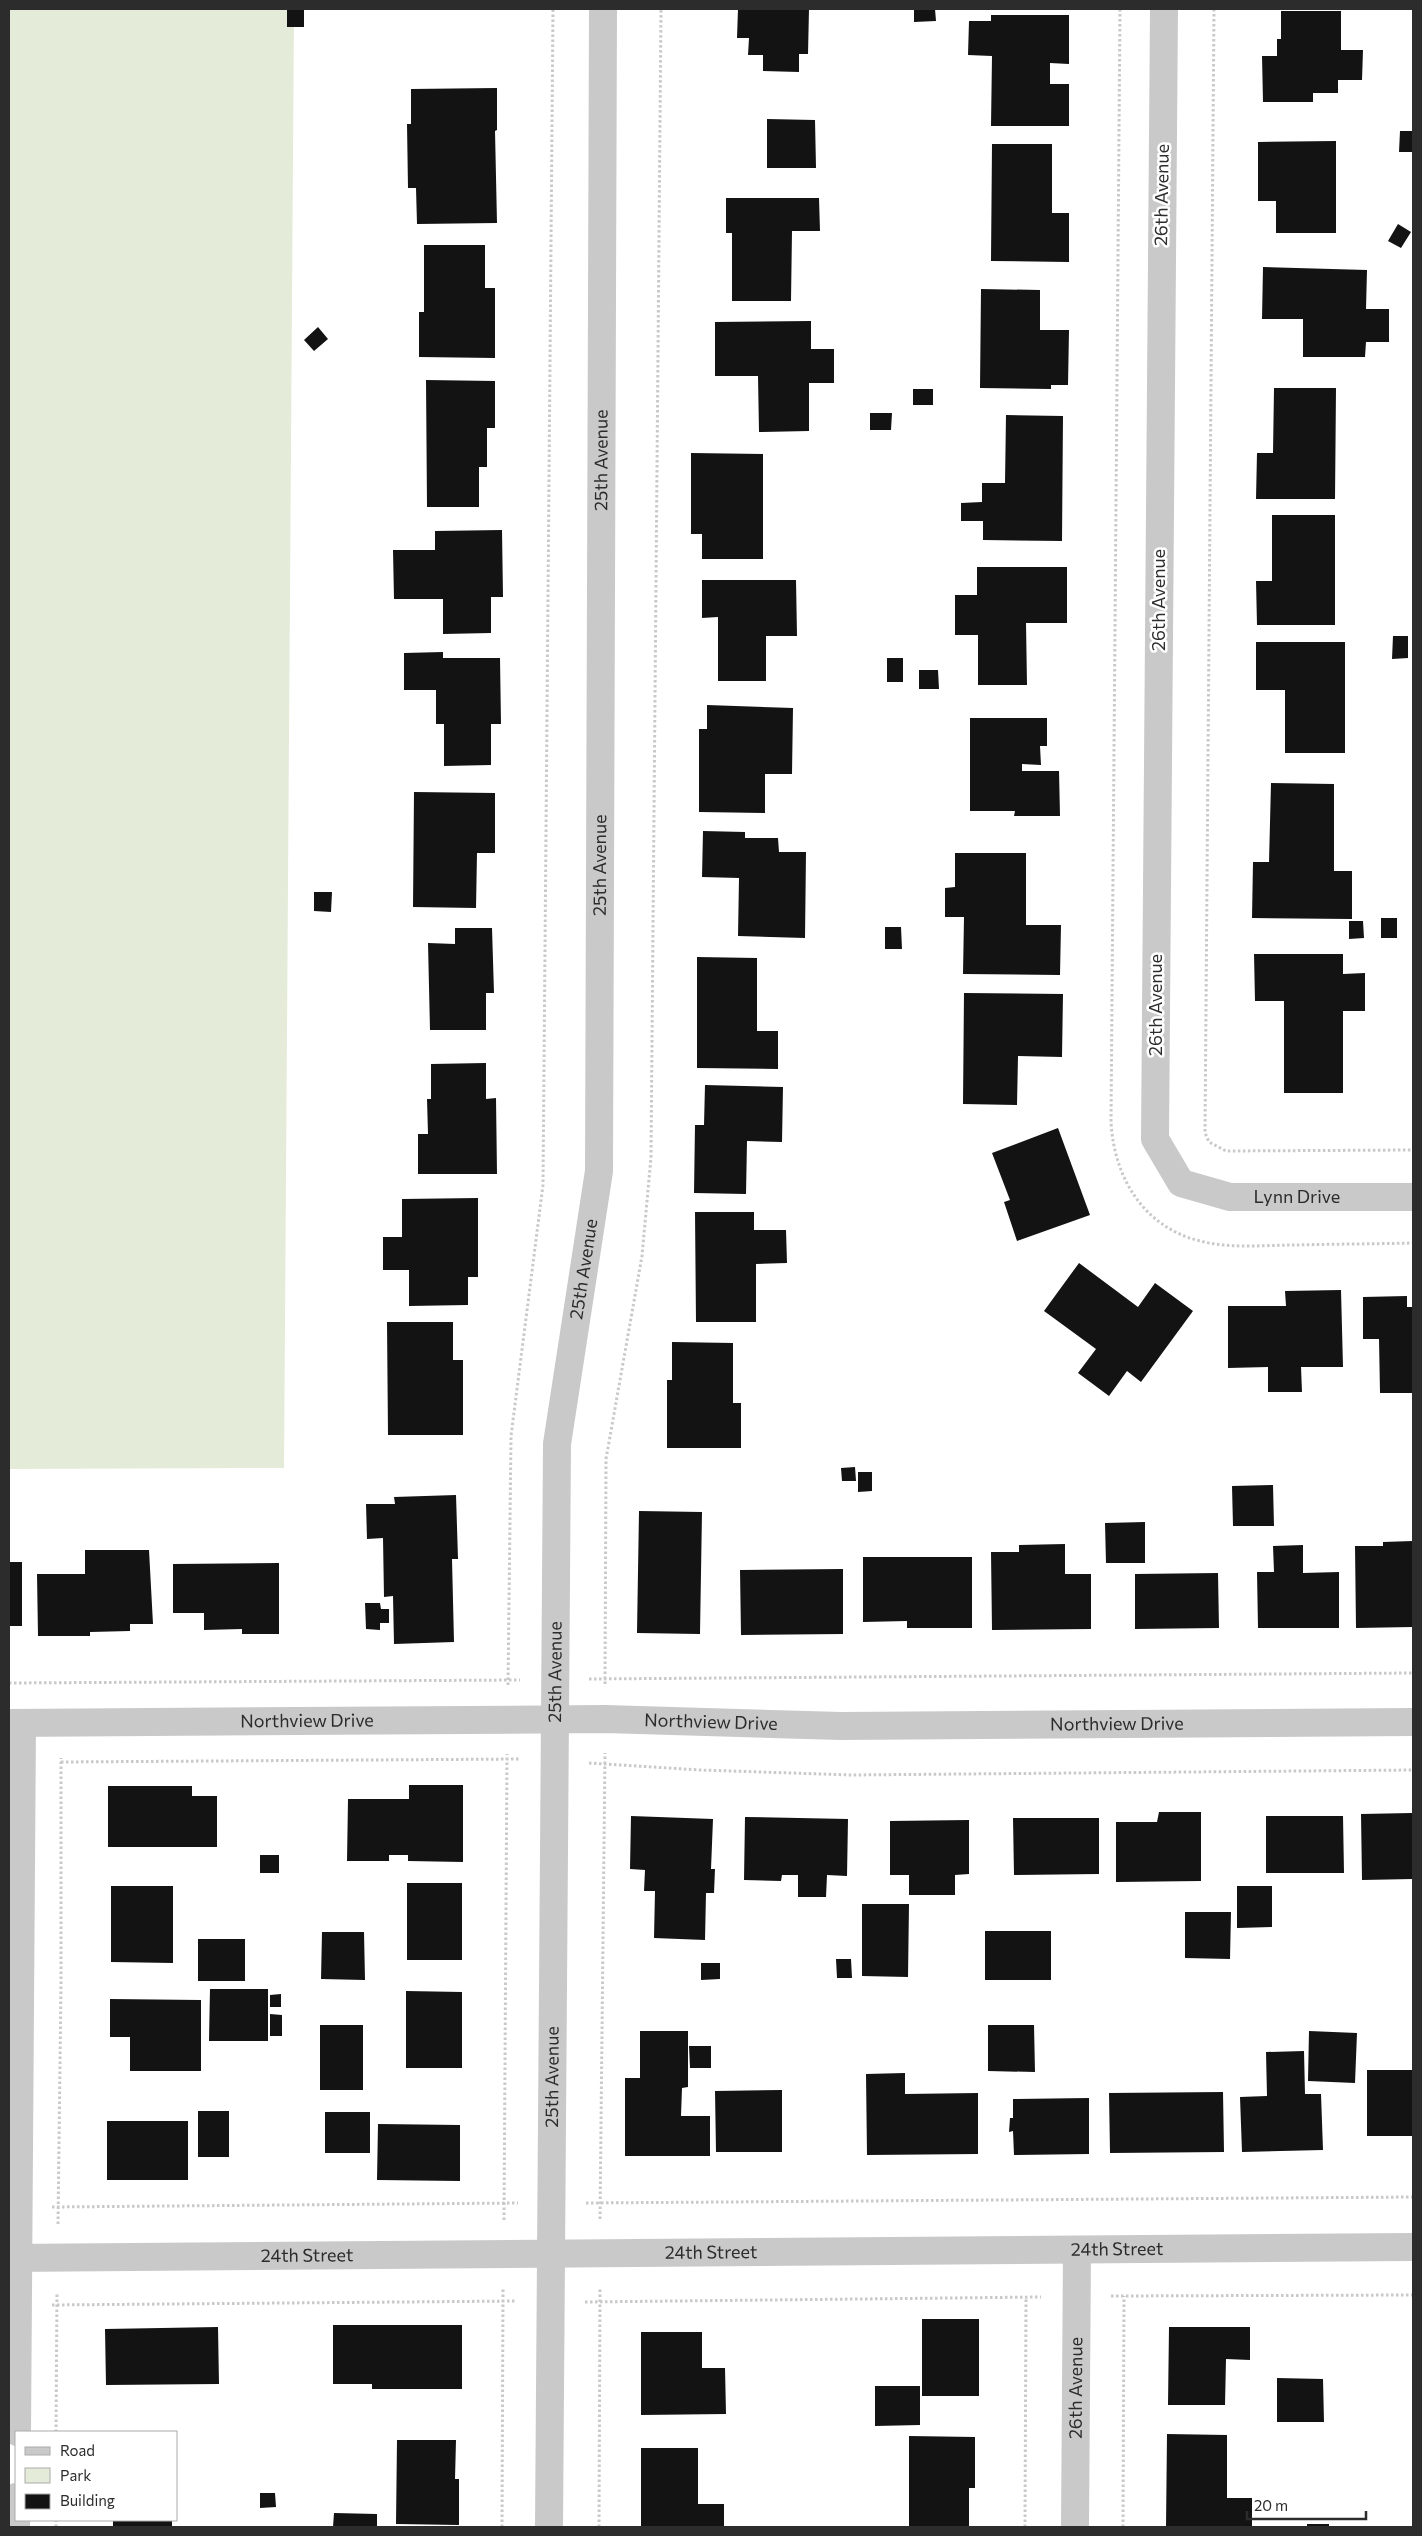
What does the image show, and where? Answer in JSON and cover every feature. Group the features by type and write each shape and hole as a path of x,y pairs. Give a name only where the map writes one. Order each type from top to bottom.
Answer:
{"street":[{"name":"25th Avenue","path":"549,2527 557,1444 599,1171 603,9"},
{"name":"26th Avenue","path":"1164,9 1155,1139 1181,1183"},
{"name":"Lynn Drive","path":"1181,1183 1230,1197 1413,1197"},
{"name":"Northview Drive","path":"15,1723 554,1720 841,1726 1413,1722"},
{"path":"15,1723 13,2258 17,2431"},
{"name":"24th Street","path":"13,2258 1413,2247"},
{"name":"26th Avenue","path":"1075,2527 1077,2250"}],"path":[{"path":"509,1688 511,1436 543,1185 553,9"},
{"path":"605,1686 606,1459 642,1256 651,1157 661,9"},
{"path":"1214,9 1205,1133 1209,1142 1226,1151 1413,1150"},
{"path":"586,1680 1413,1673"},
{"path":"9,1683 528,1680"},
{"path":"600,2228 604,1764 606,1745"},
{"path":"504,2227 506,1759 508,1751"},
{"path":"58,2230 62,1984 61,1752"},
{"path":"55,1762 526,1759"},
{"path":"583,1763 700,1770 851,1775 1413,1770"},
{"path":"584,2203 1413,2197"},
{"path":"44,2207 520,2204"},
{"path":"56,2431 58,2284"},
{"path":"599,2527 600,2285"},
{"path":"502,2527 503,2286"},
{"path":"1108,2296 1413,2295"},
{"path":"576,2302 1043,2296"},
{"path":"1123,2527 1124,2296"},
{"path":"1025,2527 1026,2297"},
{"path":"50,2305 518,2301"}],"green space":[{"path":"9,9 294,9 284,1468 9,1469"}],"building":[{"path":"287,9 304,9 304,27 287,27"},
{"path":"738,9 809,9 808,54 799,54 799,72 763,71 763,55 748,55 749,38 737,38"},
{"path":"914,9 935,9 936,21 914,22"},
{"path":"1281,11 1341,11 1341,50 1363,50 1362,80 1338,80 1338,93 1313,93 1313,102 1263,102 1262,56 1277,56 1277,39 1281,39"},
{"path":"991,15 1069,15 1069,64 1050,63 1050,84 1069,84 1069,126 991,126 992,56 968,55 969,21 991,21"},
{"path":"497,88 497,130 495,131 497,223 417,224 416,188 408,188 407,124 411,124 411,89"},
{"path":"767,119 815,120 816,168 767,168"},
{"path":"1400,131 1413,131 1413,152 1399,152"},
{"path":"1336,141 1336,233 1276,233 1276,201 1258,201 1258,142"},
{"path":"992,144 1052,144 1052,213 1069,213 1069,262 991,261"},
{"path":"726,198 819,198 820,231 792,231 791,301 732,301 732,233 726,233"},
{"path":"1398,224 1411,232 1401,248 1388,241"},
{"path":"424,245 485,245 485,288 495,288 495,358 419,357 419,312 424,312"},
{"path":"1263,267 1367,270 1366,309 1389,309 1389,342 1366,342 1365,357 1303,357 1303,319 1262,319"},
{"path":"981,289 1040,290 1040,330 1069,330 1068,385 1051,385 1051,389 980,388"},
{"path":"811,321 811,349 834,349 834,383 809,383 809,431 759,432 758,376 715,376 715,322"},
{"path":"318,327 328,339 314,351 304,340"},
{"path":"426,380 495,381 495,428 487,428 487,467 479,467 479,507 427,507"},
{"path":"1274,388 1336,388 1335,499 1256,499 1257,453 1273,453"},
{"path":"913,389 933,389 933,405 913,405"},
{"path":"870,413 892,413 891,430 870,430"},
{"path":"1006,415 1063,416 1062,541 983,540 983,521 961,521 961,503 982,502 982,483 1005,483"},
{"path":"691,453 763,454 763,559 702,559 702,534 691,534"},
{"path":"1272,515 1335,515 1335,625 1257,625 1256,581 1272,581"},
{"path":"502,530 503,597 491,597 491,633 443,634 443,599 394,599 393,550 435,550 435,531"},
{"path":"977,567 1067,567 1067,623 1026,623 1027,685 978,685 978,635 955,635 955,595 977,595"},
{"path":"702,580 796,580 797,636 766,636 766,681 718,681 718,617 702,618"},
{"path":"1393,636 1408,636 1408,658 1392,659"},
{"path":"1256,642 1345,642 1345,753 1285,753 1285,690 1256,690"},
{"path":"443,652 443,658 500,658 501,724 491,724 491,765 444,766 444,724 436,724 436,690 404,690 404,653"},
{"path":"887,658 903,658 903,682 887,682"},
{"path":"919,670 938,670 939,689 919,689"},
{"path":"707,705 793,708 792,774 765,774 765,813 699,812 699,729 707,729"},
{"path":"970,718 1047,718 1047,746 1040,746 1041,765 1022,764 1022,771 1059,771 1060,816 1014,816 1015,811 970,811"},
{"path":"1271,783 1334,784 1334,871 1352,871 1352,919 1252,918 1253,862 1269,862"},
{"path":"414,792 495,793 495,853 477,853 476,908 413,907"},
{"path":"703,831 745,832 745,838 778,838 779,852 806,852 805,938 738,936 739,878 702,877"},
{"path":"955,853 1026,853 1026,925 1061,925 1060,975 963,974 964,917 945,917 945,888 955,887"},
{"path":"314,892 332,892 331,912 314,911"},
{"path":"1381,918 1397,918 1397,938 1381,938"},
{"path":"1349,921 1363,921 1364,938 1349,939"},
{"path":"885,927 901,927 902,949 885,949"},
{"path":"455,928 492,928 494,993 486,993 486,1030 430,1030 428,943 455,944"},
{"path":"1254,954 1343,954 1343,974 1365,973 1365,1011 1343,1011 1343,1093 1284,1093 1284,1001 1255,1001"},
{"path":"697,957 757,958 757,1031 778,1031 778,1069 697,1068"},
{"path":"964,993 1063,994 1062,1057 1018,1056 1017,1105 963,1104"},
{"path":"486,1063 486,1099 496,1098 497,1174 418,1174 418,1134 428,1134 427,1099 431,1099 431,1064"},
{"path":"705,1085 783,1087 782,1142 747,1141 746,1194 694,1193 695,1125 704,1125"},
{"path":"1058,1128 1090,1215 1017,1241 1004,1202 1010,1200 992,1153"},
{"path":"478,1198 478,1277 468,1277 468,1305 409,1306 409,1270 383,1270 383,1237 402,1237 402,1199"},
{"path":"695,1212 754,1212 754,1230 786,1230 787,1263 756,1264 756,1322 696,1322"},
{"path":"1079,1263 1138,1307 1155,1283 1193,1311 1141,1382 1127,1371 1109,1396 1078,1373 1096,1349 1044,1311"},
{"path":"1341,1290 1343,1367 1301,1367 1302,1392 1268,1392 1268,1367 1228,1368 1228,1306 1286,1306 1285,1291"},
{"path":"1407,1296 1407,1307 1413,1307 1413,1393 1380,1393 1379,1339 1363,1339 1363,1297"},
{"path":"387,1322 453,1322 453,1360 463,1360 463,1435 388,1435"},
{"path":"672,1342 733,1343 733,1403 741,1403 741,1448 667,1448 667,1380 672,1380"},
{"path":"855,1467 856,1481 842,1481 841,1468"},
{"path":"858,1472 872,1472 872,1491 858,1492"},
{"path":"1273,1485 1274,1526 1233,1526 1232,1486"},
{"path":"456,1495 458,1559 452,1559 454,1642 394,1644 393,1596 384,1597 383,1538 367,1539 366,1504 395,1504 394,1497"},
{"path":"639,1511 702,1512 700,1634 637,1633"},
{"path":"1145,1522 1145,1563 1106,1563 1105,1523"},
{"path":"1413,1541 1413,1627 1356,1628 1355,1546 1383,1546 1383,1542"},
{"path":"1065,1544 1065,1574 1091,1574 1091,1629 992,1630 991,1552 1019,1552 1019,1545"},
{"path":"1303,1545 1303,1573 1339,1572 1339,1628 1258,1628 1257,1572 1274,1572 1273,1546"},
{"path":"85,1550 149,1550 153,1624 130,1624 130,1631 90,1632 90,1636 38,1636 37,1574 85,1574"},
{"path":"863,1557 972,1557 972,1628 907,1628 907,1621 863,1622"},
{"path":"9,1562 22,1562 22,1626 9,1626"},
{"path":"279,1563 279,1634 242,1634 242,1629 204,1630 204,1613 173,1613 173,1564"},
{"path":"843,1569 843,1634 741,1635 740,1570"},
{"path":"1218,1573 1219,1628 1135,1629 1135,1574"},
{"path":"365,1603 380,1603 381,1609 389,1609 389,1623 380,1623 380,1630 366,1629"},
{"path":"409,1785 463,1785 463,1862 408,1861 408,1855 389,1855 389,1861 347,1861 348,1799 409,1799"},
{"path":"108,1786 192,1786 192,1796 217,1796 217,1847 108,1847"},
{"path":"1159,1812 1201,1812 1201,1881 1116,1882 1116,1822 1157,1822"},
{"path":"1412,1813 1413,1879 1362,1880 1361,1814"},
{"path":"631,1816 713,1819 711,1869 715,1869 714,1893 706,1893 705,1940 654,1938 655,1891 644,1891 645,1870 630,1869"},
{"path":"1266,1816 1343,1816 1344,1873 1266,1873"},
{"path":"745,1817 848,1819 847,1876 827,1875 826,1897 798,1897 798,1875 782,1875 781,1881 744,1880"},
{"path":"1013,1818 1099,1818 1099,1874 1014,1875"},
{"path":"969,1820 969,1874 955,1875 955,1895 909,1895 909,1875 890,1875 890,1821"},
{"path":"260,1855 279,1855 279,1873 260,1873"},
{"path":"407,1883 462,1883 462,1960 407,1960"},
{"path":"111,1886 173,1886 173,1963 111,1962"},
{"path":"1237,1886 1272,1886 1272,1927 1237,1928"},
{"path":"862,1904 909,1904 908,1977 862,1976"},
{"path":"1185,1912 1231,1912 1230,1959 1185,1958"},
{"path":"985,1931 1051,1931 1051,1980 985,1980"},
{"path":"322,1932 364,1932 365,1980 321,1979"},
{"path":"198,1939 245,1939 245,1981 198,1981"},
{"path":"836,1959 851,1959 852,1978 837,1978"},
{"path":"701,1963 720,1963 720,1979 701,1980"},
{"path":"210,1989 268,1989 268,2041 209,2041"},
{"path":"406,1991 462,1992 462,2068 406,2068"},
{"path":"281,1994 281,2007 270,2007 270,1995"},
{"path":"110,1999 201,2000 201,2071 130,2071 130,2037 110,2037"},
{"path":"270,2014 282,2015 282,2036 270,2036"},
{"path":"320,2025 363,2025 363,2090 320,2090"},
{"path":"988,2025 1034,2025 1035,2072 988,2071"},
{"path":"640,2031 688,2031 688,2087 682,2088 681,2116 710,2116 710,2156 625,2156 625,2078 640,2078"},
{"path":"1309,2031 1357,2033 1355,2083 1308,2081"},
{"path":"689,2046 711,2046 711,2068 690,2068"},
{"path":"1304,2051 1305,2094 1321,2094 1323,2150 1242,2152 1240,2097 1267,2096 1266,2052"},
{"path":"1367,2070 1413,2070 1413,2136 1367,2136"},
{"path":"905,2073 905,2094 978,2093 978,2154 867,2155 866,2074"},
{"path":"782,2090 782,2152 716,2152 715,2091"},
{"path":"1223,2092 1224,2152 1110,2153 1109,2093"},
{"path":"1089,2098 1089,2154 1014,2155 1013,2131 1009,2132 1010,2118 1013,2118 1013,2099"},
{"path":"198,2111 229,2111 229,2157 198,2157"},
{"path":"325,2112 370,2112 370,2153 325,2153"},
{"path":"107,2121 188,2121 188,2180 107,2180"},
{"path":"378,2124 460,2125 460,2181 377,2180"},
{"path":"922,2319 979,2319 979,2396 922,2396"},
{"path":"333,2325 462,2325 462,2389 372,2389 372,2384 333,2384"},
{"path":"218,2327 219,2384 106,2385 105,2329"},
{"path":"1169,2327 1250,2327 1250,2360 1226,2359 1225,2405 1168,2405"},
{"path":"641,2332 702,2332 702,2368 725,2368 726,2414 641,2415"},
{"path":"1277,2378 1323,2379 1324,2422 1277,2422"},
{"path":"875,2386 920,2386 920,2425 875,2426"},
{"path":"1167,2434 1227,2435 1227,2498 1252,2498 1252,2527 1166,2527"},
{"path":"909,2436 975,2437 975,2488 969,2488 969,2527 909,2527"},
{"path":"397,2440 456,2440 455,2479 459,2479 459,2525 396,2524"},
{"path":"641,2448 698,2448 698,2504 724,2504 724,2527 641,2527"},
{"path":"260,2493 275,2493 276,2507 260,2508"},
{"path":"334,2513 377,2514 377,2527 333,2527"},
{"path":"113,2521 172,2521 172,2527 113,2527"},
{"path":"1307,2524 1329,2524 1329,2527 1307,2527"}]}
